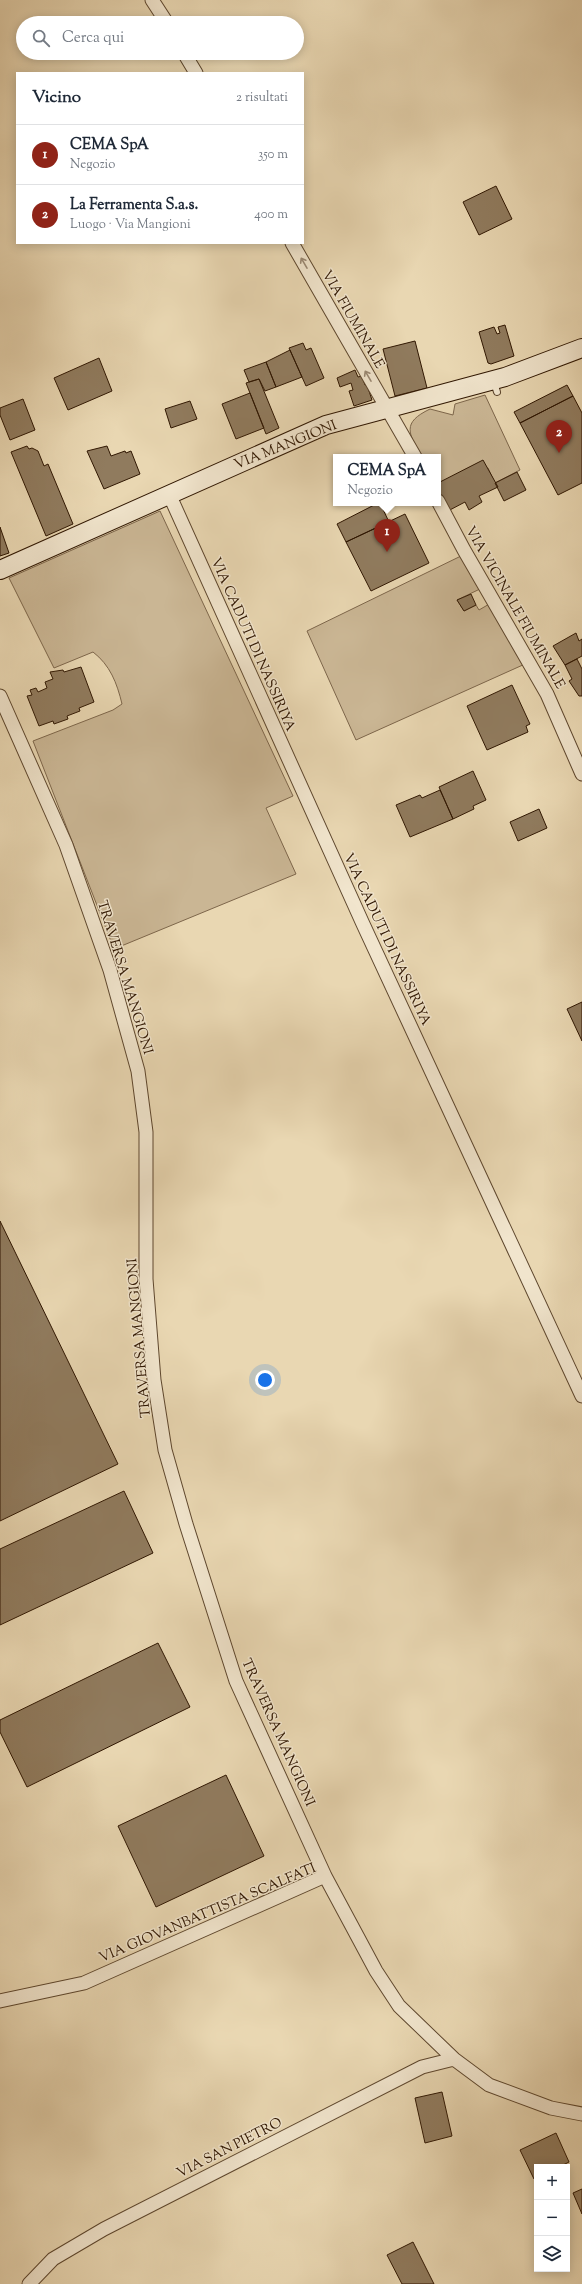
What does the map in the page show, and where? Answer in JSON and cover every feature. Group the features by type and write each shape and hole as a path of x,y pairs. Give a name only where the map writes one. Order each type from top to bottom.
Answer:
{"street":[{"path":"152,0 162,16"},
{"path":"188,60 195,72"},
{"name":"VIA FIUMINALE","path":"293,244 387,410"},
{"name":"VIA MANGIONI","path":"0,570 326,425 496,386 582,348"},
{"path":"387,410 413,454"},
{"name":"VIA CADUTI DI NASSIRIYA","path":"169,494 366,932 582,1396"},
{"name":"VIA VICINALE FIUMINALE","path":"441,506 548,694 582,774"},
{"name":"TRAVERSA MANGIONI","path":"0,696 66,845 110,970 138,1071 146,1132 146,1279 154,1380 165,1450 186,1524 236,1681 325,1876"},
{"name":"VIA GIOVANBATTISTA SCALFATI","path":"0,2001 84,1983 325,1876 376,1971 399,2006 454,2059 489,2085 551,2108 582,2114"},
{"name":"VIA SAN PIETRO","path":"29,2284 53,2259 104,2228 422,2067 454,2059"}],"shaded area":[{"path":"485,395 520,470 495,483 488,468 441,482 441,454 420,454 413,441 410,429 411,424 415,419 430,409 453,415 455,404"},
{"path":"160,511 293,796 266,808 296,874 114,949 33,741 113,710 122,704 120,696 112,675 104,663 93,652 54,668 9,578"},
{"path":"463,555 482,588 457,600 464,611 476,605 479,610 491,603 525,664 356,740 307,631"}],"building":[{"path":"496,186 512,219 479,235 463,202"},
{"path":"505,325 514,356 491,364 488,363 479,332 494,327 497,334 500,333 498,327"},
{"path":"415,341 427,388 395,396 383,349"},
{"path":"303,343 306,350 311,348 324,378 306,386 289,348"},
{"path":"290,350 302,377 276,387 266,362"},
{"path":"99,358 112,391 68,410 54,378"},
{"path":"266,362 276,387 265,391 259,379 249,382 244,370"},
{"path":"355,370 358,377 362,376 372,400 354,406 349,391 353,390 351,383 340,387 337,378"},
{"path":"259,379 279,428 266,434 246,383"},
{"path":"567,385 573,396 520,423 514,412"},
{"path":"250,393 264,428 236,439 222,404"},
{"path":"573,396 582,413 582,483 558,495 520,423"},
{"path":"23,399 35,430 10,440 0,415 0,408"},
{"path":"190,401 197,419 171,428 165,409"},
{"path":"27,446 29,449 32,448 38,451 44,466 48,464 73,524 46,536 11,452"},
{"path":"107,446 111,456 125,451 126,453 131,451 140,474 104,489 87,451"},
{"path":"483,460 498,487 479,496 482,502 469,510 465,502 446,512 441,502 441,481"},
{"path":"517,472 526,490 504,501 495,483"},
{"path":"372,506 381,506 389,522 346,542 337,524"},
{"path":"405,514 429,563 371,591 346,542"},
{"path":"0,527 9,553 0,556"},
{"path":"471,594 476,605 464,611 457,600"},
{"path":"576,633 579,641 582,639 582,656 565,665 553,646"},
{"path":"577,659 582,669 582,696 579,696 569,681 572,679 565,665"},
{"path":"81,667 94,702 79,708 80,711 67,716 68,719 54,724 53,721 39,726 27,696 32,695 30,690 36,688 38,692 47,688 45,682 53,679 50,672 63,670 64,672"},
{"path":"512,685 530,724 526,726 528,732 487,750 467,706"},
{"path":"473,771 486,800 473,806 474,809 453,819 439,787"},
{"path":"440,790 453,819 410,837 396,805 420,795 422,798"},
{"path":"539,809 547,828 518,841 510,822"},
{"path":"582,1002 582,1041 567,1009"},
{"path":"0,1221 118,1464 0,1521"},
{"path":"124,1491 153,1553 0,1625 0,1549"},
{"path":"158,1643 190,1707 27,1787 0,1732 0,1720"},
{"path":"226,1775 264,1856 156,1907 118,1826"},
{"path":"442,2092 452,2136 425,2143 415,2098"},
{"path":"556,2133 569,2162 565,2164 534,2164 534,2179 520,2150"},
{"path":"582,2189 582,2214 573,2193"},
{"path":"413,2242 434,2284 402,2284 387,2255"}],"place":[{"name":"La Ferramenta S.a.s.","path":"559,453"},
{"name":"CEMA SpA","path":"387,552"}]}
